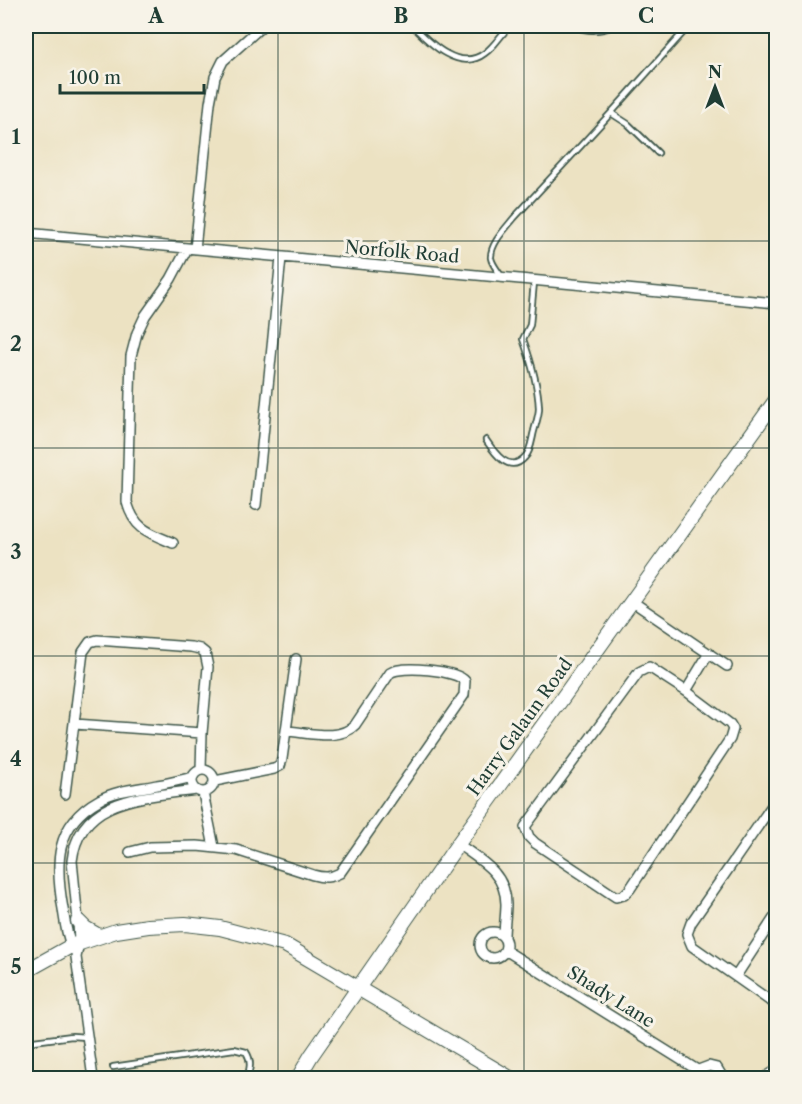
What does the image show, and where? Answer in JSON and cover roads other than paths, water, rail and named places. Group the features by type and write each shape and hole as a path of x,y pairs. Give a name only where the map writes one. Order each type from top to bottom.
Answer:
{"main road":[{"name":"Harry Galaun Road","path":"298,1078 458,844 777,400"},
{"path":"78,921 99,936"},
{"path":"26,971 99,936 148,926 185,924 220,928 285,945 510,1078"},
{"path":"768,1078 777,1073"}],"street":[{"path":"173,543 147,532 136,524 127,502 131,356 137,333 145,316 191,249 215,77 223,61 262,26"},
{"name":"Norfolk Road","path":"26,233 777,303"},
{"path":"256,505 281,258"},
{"path":"633,602 727,666"},
{"path":"65,794 83,652 90,642 97,640 200,649 207,658 201,770 193,777 114,794 99,800 83,811 72,823 62,843 58,860 60,893 75,949 93,1078"},
{"path":"686,691 709,653"},
{"path":"215,781 277,768 282,759 296,659"},
{"path":"130,852 150,847 197,846 236,849 324,878 340,873 464,695 465,681 458,675 407,668 397,669 390,673 355,725 348,731 334,735 286,730"},
{"path":"649,668 686,691 730,724 733,729 732,736 630,889 624,895 616,897 535,843 529,837 525,827 640,670 649,668"},
{"path":"75,723 202,733"},
{"path":"75,949 78,921 72,861 73,849 86,825 98,813 124,801 210,791 215,781 212,774 201,770"},
{"path":"193,777 192,784 199,791 214,847"},
{"path":"777,800 688,928 688,938 692,946 777,1005"},
{"path":"458,844 489,866 501,882 506,903 505,950"},
{"path":"60,893 75,891"},
{"path":"736,976 777,915"},
{"name":"Shady Lane","path":"504,917 493,932 482,938 482,950 487,956 495,957 505,950 698,1075 705,1067 714,1066 721,1071 723,1078"},
{"path":"493,932 504,937"},
{"path":"41,1078 54,1078"}],"lane":[{"path":"413,26 440,50 464,60 483,55 510,26"},
{"path":"573,26 585,30 601,30 612,26"},
{"path":"502,278 491,258 500,236 544,184 689,26"},
{"path":"611,112 628,124 658,153"},
{"path":"486,440 497,457 505,462 517,462 526,457 531,444 539,410 536,384 523,339 530,325 534,282"},
{"path":"26,1042 72,1036 87,1037"},
{"path":"113,1066 234,1049 246,1052 250,1057 247,1078"}]}
